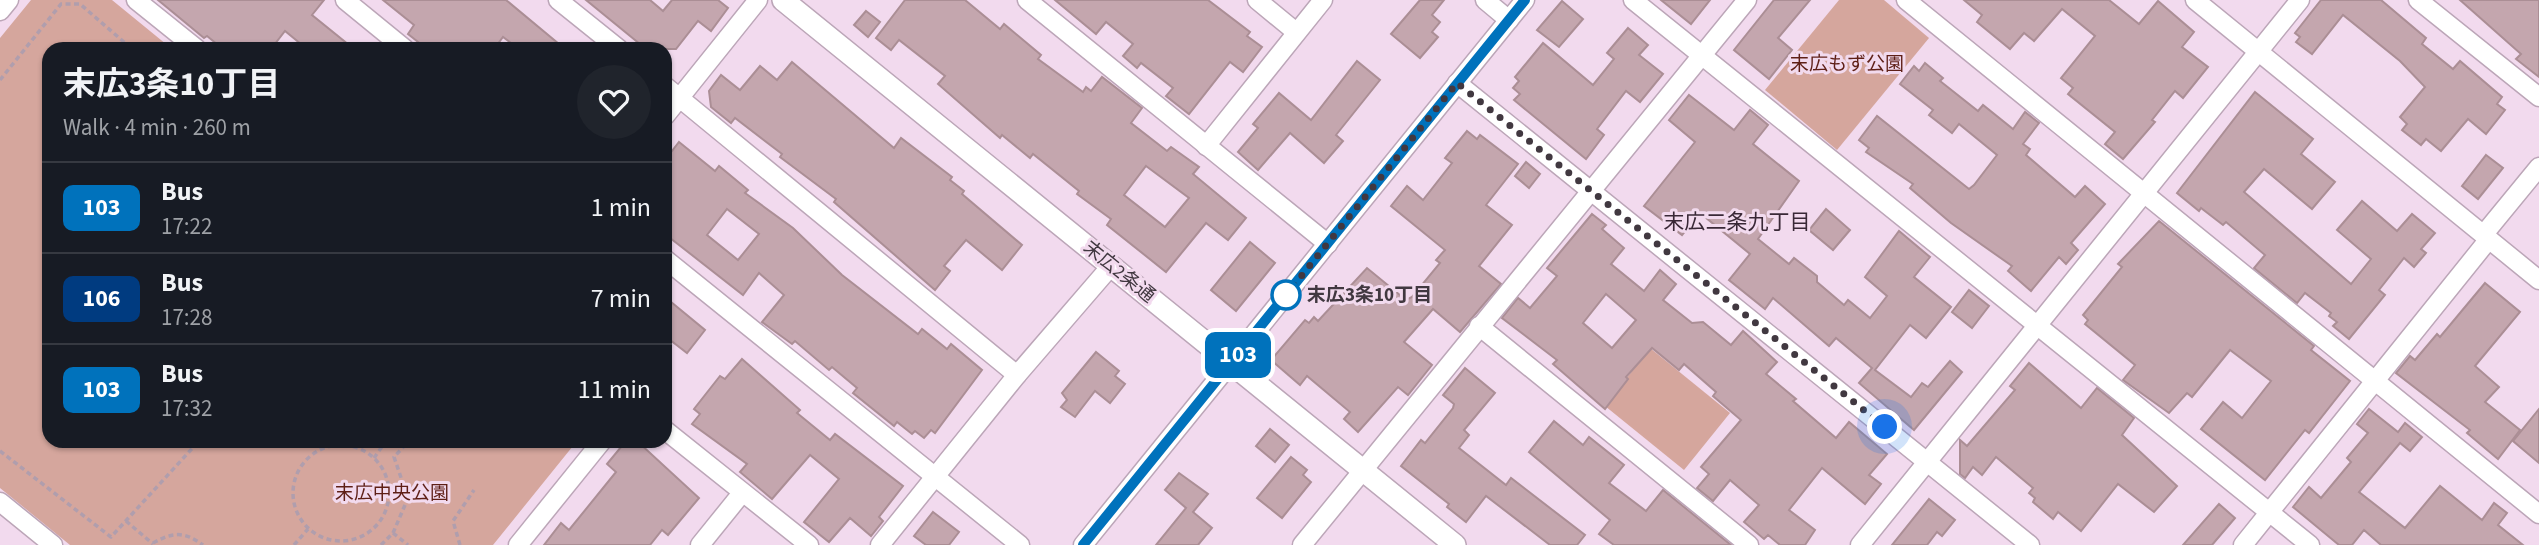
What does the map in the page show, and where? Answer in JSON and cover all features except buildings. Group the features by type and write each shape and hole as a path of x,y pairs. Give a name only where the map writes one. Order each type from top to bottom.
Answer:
{"street":[{"path":"0,11 9,0"},
{"path":"136,0 188,42"},
{"path":"345,0 396,42"},
{"path":"558,0 610,42"},
{"path":"672,108 758,0"},
{"name":"末広2条通","path":"783,0 1455,545"},
{"path":"1027,0 1328,244"},
{"path":"1257,0 1296,32"},
{"path":"1206,146 1323,0"},
{"path":"1485,0 1509,20"},
{"path":"1083,545 1525,0"},
{"path":"1633,0 2310,545"},
{"path":"1302,545 1747,0"},
{"path":"1906,0 2539,514"},
{"path":"2194,0 2539,280"},
{"path":"1860,545 2300,0"},
{"path":"2418,0 2539,97"},
{"path":"1457,83 2030,545"},
{"path":"672,92 1017,375"},
{"path":"2243,545 2487,237 2539,167"},
{"path":"672,265 1020,545"},
{"path":"880,545 1017,375 1111,266"},
{"path":"1479,326 1749,545"},
{"path":"672,436 808,545"},
{"path":"518,545 596,448"},
{"path":"700,545 742,493"},
{"path":"0,502 52,545"}],"path":[{"path":"0,80 61,4 80,4 124,42"},
{"path":"0,451 111,537 193,448"},
{"path":"324,448 300,467 294,482 293,499 298,515 308,529 321,537 350,541 377,526 389,499 383,469 374,458 355,448"},
{"path":"374,458 381,448"},
{"path":"381,545 393,533 408,498 394,457 402,448"},
{"path":"460,545 453,521 474,490"},
{"path":"126,520 153,544 171,533 189,535 203,545"},
{"path":"294,545 308,529"},
{"path":"393,533 408,545"}],"green space":[{"name":"末広中央公園","path":"31,0 112,0 163,42 42,42 42,448 571,448 493,545 70,545 0,488 0,38"},
{"name":"末広もず公園","path":"1839,0 1884,0 1929,38 1837,150 1765,90"},
{"path":"1650,348 1730,413 1684,470 1605,406"}],"bus line":[{"name":"103","path":"1083,545 1525,0"}],"place":[{"name":"末広3条10丁目","path":"1286,295"}],"district":[{"name":"末広二条九丁目","path":"1737,222"}],"route":[{"path":"1286,295 1457,83 1885,427"}]}
